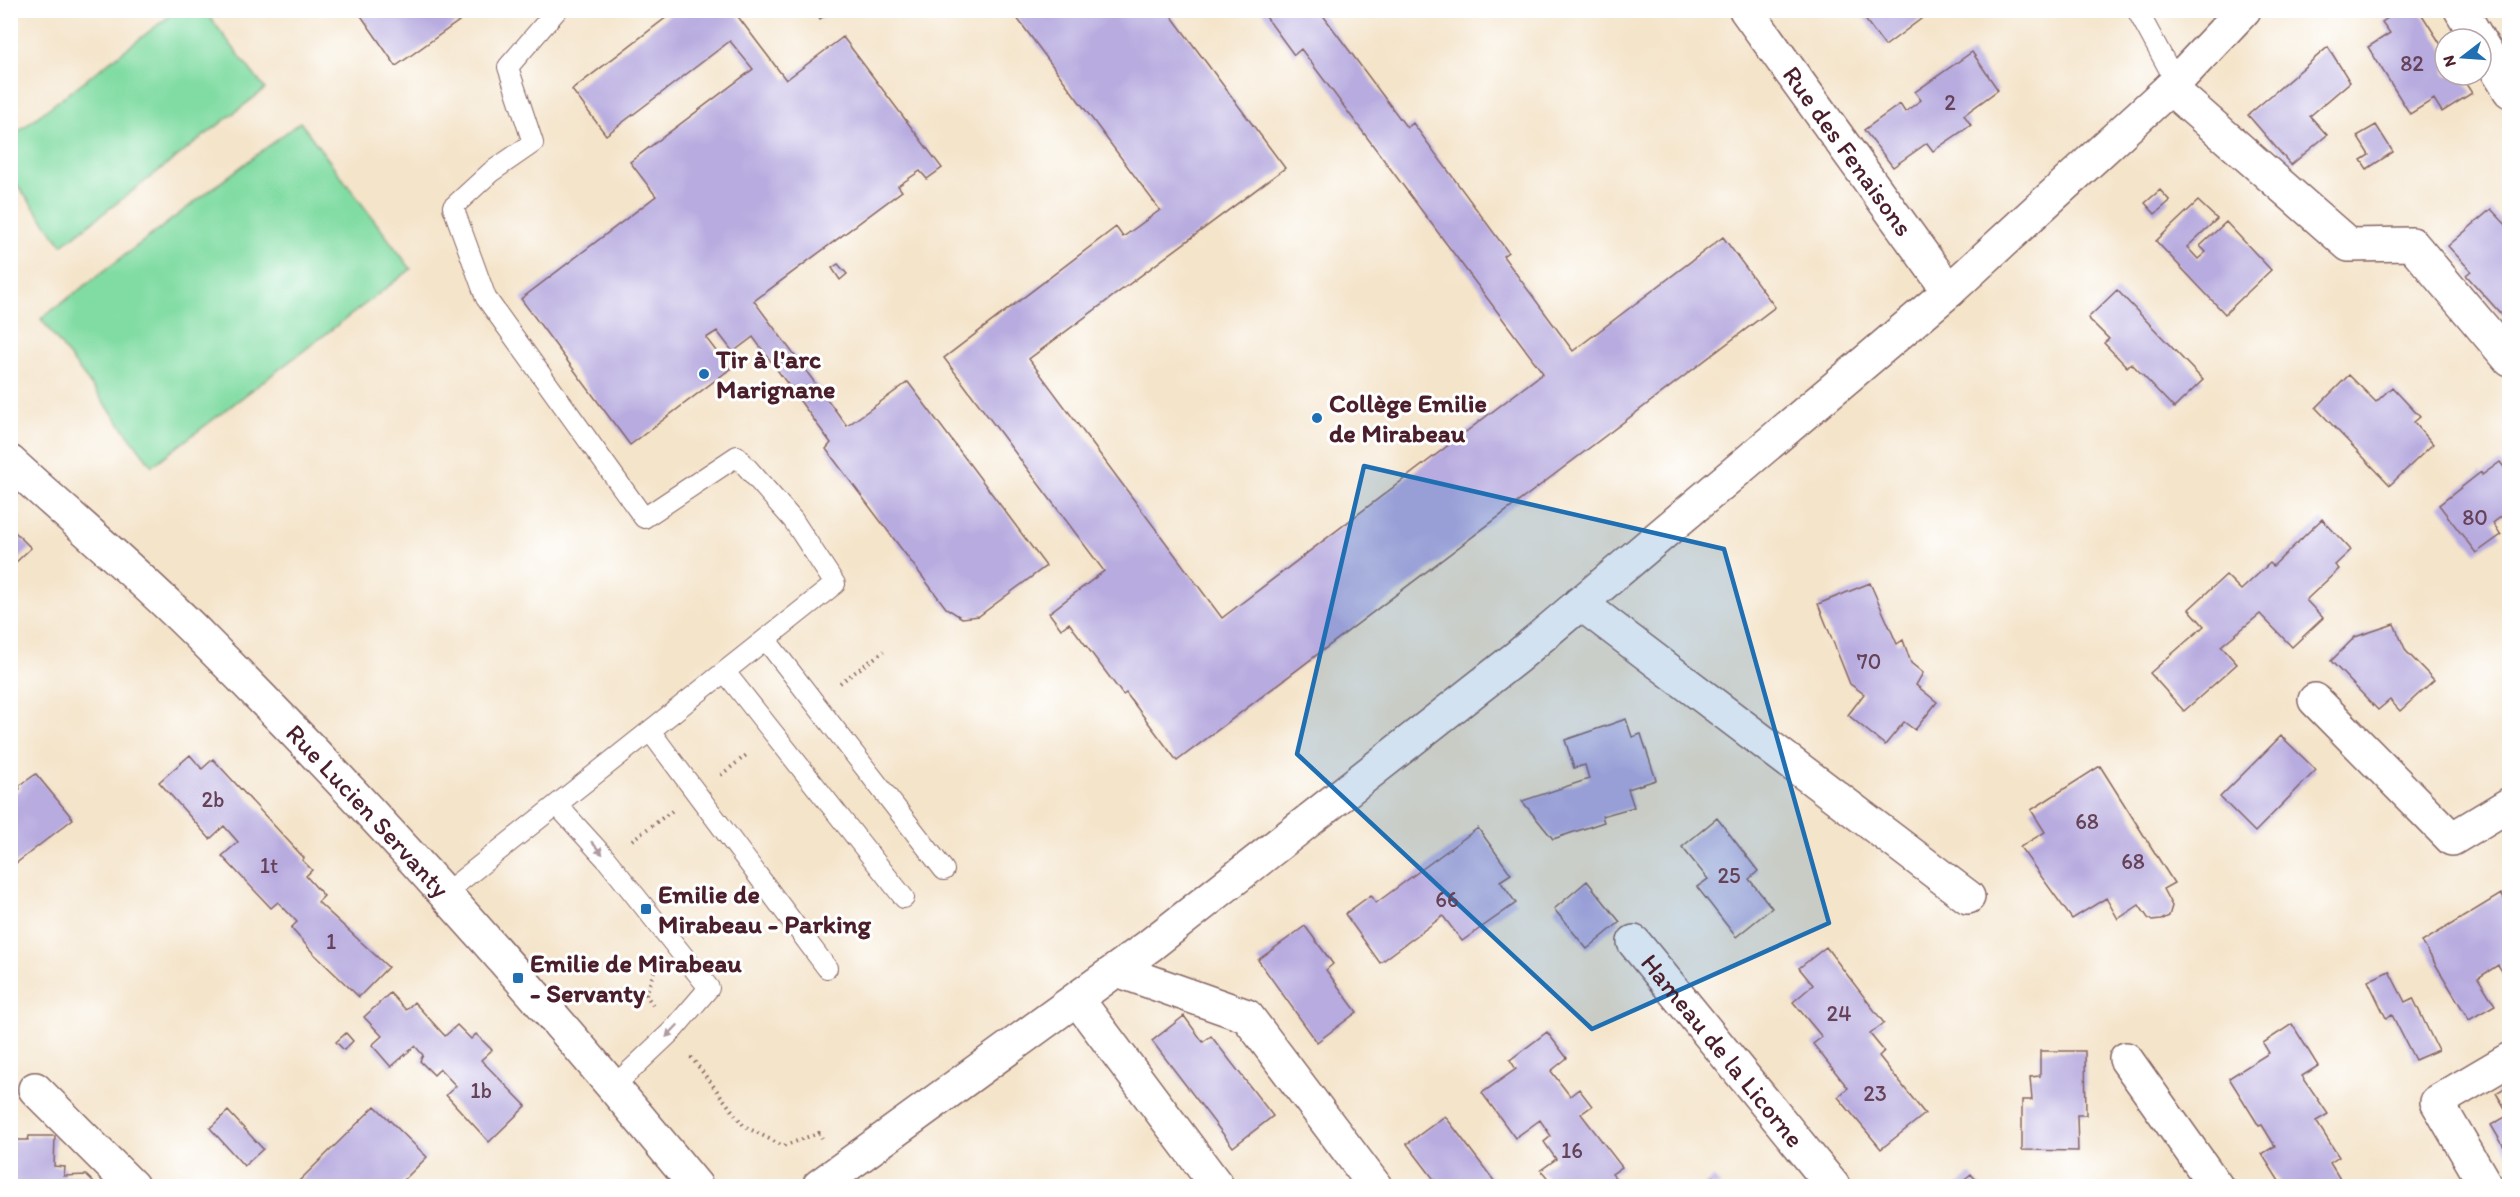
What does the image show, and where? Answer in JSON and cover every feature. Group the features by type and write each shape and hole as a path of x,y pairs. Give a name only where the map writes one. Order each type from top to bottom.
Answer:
{"street":[{"name":"Rue des Fenaisons","path":"1746,10 1949,291"},
{"path":"819,1186 1117,970 1517,657 1949,291 2173,85 2244,10"},
{"path":"2461,10 2471,27"},
{"path":"2493,63 2510,91"},
{"path":"2173,85 2349,244 2412,244 2510,360"},
{"name":"Rue Lucien Servanty","path":"10,462 201,636 349,788 614,1086 696,1186"},
{"path":"1580,603 1968,897"},
{"path":"2315,700 2452,839 2510,804"},
{"name":"Hameau de la Licorne","path":"1634,942 1833,1186"},
{"path":"1117,970 1246,1016 1375,1186"},
{"path":"1077,999 1217,1186"},
{"path":"2126,1059 2216,1186"},
{"path":"2486,1186 2437,1102 2510,1059"},
{"path":"35,1089 132,1186"}],"lane":[{"path":"444,894 835,584 793,520 737,456 644,518 486,298 453,207 491,172 533,143 508,67 557,10"},
{"path":"2137,10 2173,85"},
{"path":"766,640 944,870"},
{"path":"725,672 904,898"},
{"path":"650,731 827,968"},
{"path":"557,805 606,859 709,988 672,1031 614,1086"}],"path":[{"path":"814,703 884,651"},
{"path":"606,859 697,794 774,734"}],"highlighted area":[{"path":"1364,466 1724,549 1829,923 1592,1029 1297,754"}],"green space":[{"path":"176,11 205,11 265,89 62,245 11,177 11,137"},
{"path":"300,122 411,269 152,466 41,319"}],"building":[{"path":"357,10 452,10 459,21 396,66"},
{"path":"676,10 733,10 786,80 843,37 942,168 927,179 920,171 898,186 902,191 754,301 847,426 908,382 1046,566 979,616 962,618 946,608 826,449 831,443 753,337 733,352 717,331 706,338 730,369 630,445 521,299 656,196 630,162 753,69 730,41 606,135 572,90"},
{"path":"814,10 832,10 820,19"},
{"path":"1011,10 1167,10 1285,168 1029,359 1222,618 1543,373 1301,49 1294,55 1261,10 1319,10 1407,128 1413,123 1508,252 1503,256 1573,351 1723,237 1775,307 1177,761 1126,693 1123,695 1069,623 1061,629 1049,613 1104,571 944,358 1116,227 1123,237 1160,210"},
{"path":"1858,10 1933,10 1885,46"},
{"path":"2400,10 2419,10 2433,32 2433,87 2468,87 2472,93 2442,112 2434,99 2410,114 2368,47 2390,33 2382,22"},
{"path":"2328,47 2350,82 2310,116 2327,135 2291,165 2248,115"},
{"path":"1972,52 1998,90 1964,115 1971,125 1933,151 1927,143 1893,167 1864,130 1900,104 1905,112 1921,100 1915,92"},
{"path":"2376,125 2393,152 2367,169 2361,160 2369,155 2357,136"},
{"path":"2160,190 2170,201 2155,214 2145,203"},
{"path":"2198,201 2217,219 2187,247 2198,259 2206,252 2200,246 2226,222 2271,270 2225,314 2156,241"},
{"path":"2491,209 2510,229 2510,324 2466,275 2471,271 2448,246"},
{"path":"838,264 847,274 840,280 832,268"},
{"path":"2117,290 2203,380 2174,408 2131,363 2127,367 2104,343 2109,339 2088,318"},
{"path":"2349,375 2376,402 2392,387 2420,417 2414,422 2433,444 2390,485 2316,408"},
{"path":"2500,462 2507,471 2510,470 2510,510 2493,523 2501,535 2476,553 2439,505 2481,472 2482,475"},
{"path":"2322,519 2351,550 2335,565 2339,569 2306,600 2323,618 2292,647 2260,614 2221,646 2237,664 2184,711 2150,673 2204,626 2189,609 2226,575 2241,590 2270,563 2273,566"},
{"path":"10,527 31,548 13,565 10,562"},
{"path":"1870,583 1897,644 1903,640 1911,663 1923,673 1916,685 1937,702 1915,730 1904,722 1885,745 1848,715 1864,694 1850,684 1818,604"},
{"path":"2394,624 2406,651 2434,680 2400,711 2390,700 2378,710 2331,661 2355,637"},
{"path":"1626,719 1632,737 1641,734 1656,780 1628,789 1634,807 1602,816 1604,822 1553,839 1522,801 1589,779 1585,765 1574,768 1565,740"},
{"path":"2281,736 2316,770 2255,832 2220,797"},
{"path":"190,755 202,769 213,759 304,858 302,860 312,870 306,876 324,896 318,902 388,967 359,997 314,954 291,928 297,922 278,902 271,908 222,856 238,842 224,826 210,839 159,782"},
{"path":"2100,766 2174,883 2163,889 2172,906 2169,916 2161,920 2152,921 2139,905 2118,919 2106,898 2072,919 2020,847 2045,832 2031,810"},
{"path":"36,774 73,819 10,868 10,797 20,789 19,786"},
{"path":"1717,818 1758,871 1749,879 1772,908 1736,937 1697,887 1708,879 1682,847"},
{"path":"1478,828 1511,874 1500,881 1516,903 1462,941 1443,916 1380,963 1345,914 1371,895 1376,903"},
{"path":"1587,881 1620,922 1587,949 1554,909"},
{"path":"2501,894 2510,909 2510,983 2498,965 2478,978 2495,1005 2469,1020 2422,942"},
{"path":"1305,926 1333,964 1326,970 1357,1012 1317,1042 1258,960"},
{"path":"1826,947 1884,1023 1870,1034 1884,1051 1879,1056 1925,1114 1881,1149 1838,1097 1848,1088 1813,1044 1822,1037 1793,1002 1813,985 1799,968"},
{"path":"2389,971 2405,1002 2413,998 2438,1050 2415,1060 2392,1015 2386,1018 2368,981"},
{"path":"390,993 406,1010 414,1002 445,1036 457,1025 471,1039 476,1034 492,1050 481,1060 526,1106 489,1142 446,1095 456,1086 440,1069 434,1075 420,1061 423,1055 415,1046 391,1067 372,1045 382,1036 364,1017"},
{"path":"1184,1016 1203,1042 1211,1036 1273,1116 1233,1147 1152,1041"},
{"path":"2292,1024 2318,1066 2302,1076 2328,1114 2316,1121 2339,1157 2330,1163 2343,1184 2339,1186 2282,1186 2262,1154 2275,1146 2262,1125 2259,1126 2229,1078 2269,1053 2263,1043"},
{"path":"1547,1032 1567,1058 1551,1071 1570,1096 1579,1089 1592,1106 1581,1114 1622,1167 1612,1174 1622,1186 1554,1186 1541,1170 1556,1159 1544,1142 1551,1136 1540,1120 1515,1138 1482,1093 1516,1069 1510,1060"},
{"path":"346,1033 353,1041 344,1050 336,1042"},
{"path":"2040,1051 2085,1051 2086,1115 2077,1115 2078,1151 2022,1150 2022,1100 2032,1100 2030,1077 2040,1076"},
{"path":"2510,1085 2510,1157 2491,1125 2509,1115 2496,1093"},
{"path":"375,1106 427,1157 398,1186 300,1186 297,1183"},
{"path":"228,1111 263,1149 244,1166 210,1128"},
{"path":"1445,1116 1498,1186 1439,1186 1407,1144"},
{"path":"29,1136 55,1136 54,1166 65,1167 64,1176 86,1175 97,1186 10,1186 10,1140 28,1140"},
{"path":"1971,1174 1981,1186 1956,1186"},
{"path":"1713,1177 1721,1186 1703,1186"}],"place":[{"name":"Tir à l'arc Marignane","path":"704,374"},
{"name":"Collège Emilie de Mirabeau","path":"1317,418"},
{"name":"Emilie de Mirabeau - Parking","path":"646,909"},
{"name":"Emilie de Mirabeau - Servanty","path":"518,978"}]}
